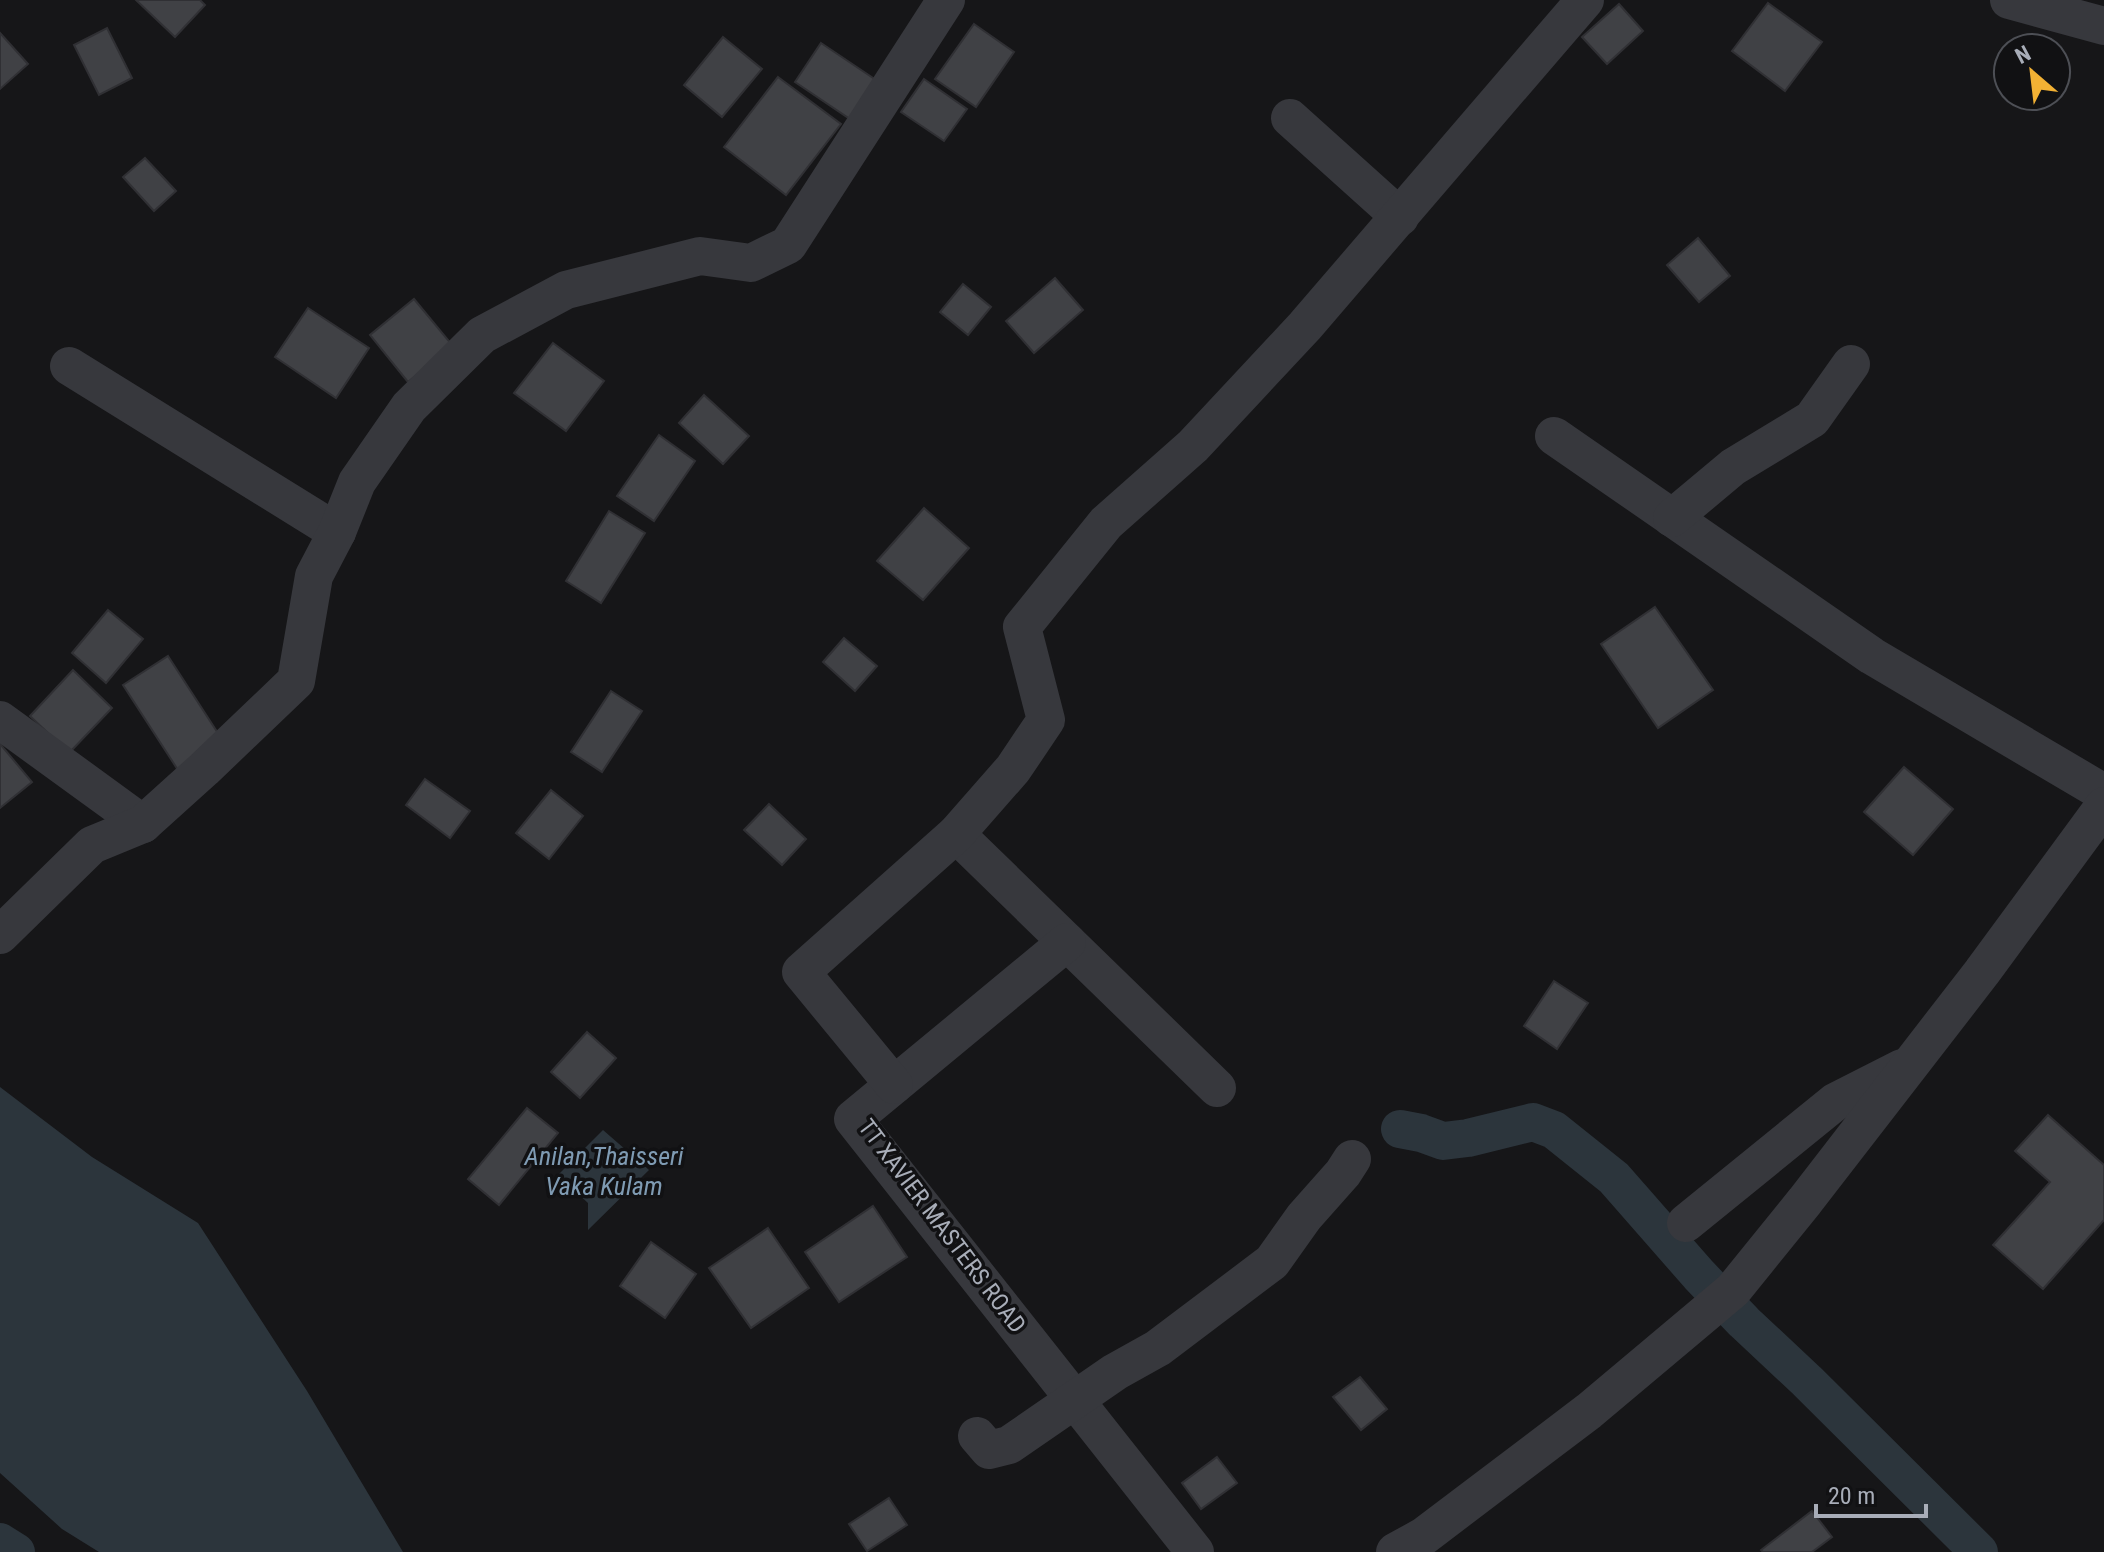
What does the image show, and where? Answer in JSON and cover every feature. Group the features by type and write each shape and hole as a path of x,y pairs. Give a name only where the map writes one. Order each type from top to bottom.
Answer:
{"street":[{"path":"0,935 92,845 143,824 296,681 314,576 337,532 357,482 409,407 482,335 566,290 700,256 751,263 788,245 946,0"},
{"path":"894,1085 801,972 956,834 1013,769 1046,720 1022,627 1106,523 1193,446 1305,326 1585,0"},
{"path":"2009,0 2104,26"},
{"path":"1290,118 1400,217"},
{"path":"1672,518 1733,467 1812,419 1851,364"},
{"path":"69,366 337,532"},
{"path":"1554,436 1872,656 2104,793"},
{"path":"0,720 143,824"},
{"path":"1395,1552 1424,1536 1589,1411 1721,1300 1805,1201 1982,972 2104,806"},
{"path":"956,834 1217,1088"},
{"name":"TT XAVIER MASTERS ROAD","path":"1067,942 853,1119 1195,1552"},
{"path":"1686,1223 1835,1102 1911,1063"},
{"path":"977,1436 989,1450 1009,1445 1074,1398 1158,1348 1272,1262 1352,1159"}],"water":[{"path":"0,1087 92,1157 198,1223 307,1391 403,1552 99,1552 62,1529 0,1473"},
{"name":"Anilan,Thaisseri Vaka Kulam","path":"603,1130 649,1170 588,1230 588,1203 558,1175"}],"building":[{"path":"136,0 200,0 205,5 175,37"},
{"path":"1768,3 1822,42 1785,91 1732,51"},
{"path":"1619,4 1643,31 1607,64 1582,37"},
{"path":"974,24 1014,52 976,107 935,79"},
{"path":"107,28 132,78 99,95 74,45"},
{"path":"0,33 28,64 0,89"},
{"path":"723,37 762,69 722,117 684,85"},
{"path":"821,43 876,80 850,119 795,82"},
{"path":"778,77 841,124 786,195 724,147"},
{"path":"924,79 967,109 944,141 901,112"},
{"path":"145,158 176,191 154,211 123,177"},
{"path":"1698,238 1730,276 1699,302 1667,265"},
{"path":"1055,278 1083,310 1034,353 1006,321"},
{"path":"963,284 991,307 968,335 940,312"},
{"path":"414,299 453,346 408,382 370,335"},
{"path":"308,308 369,348 336,398 275,357"},
{"path":"553,343 604,381 566,431 514,393"},
{"path":"704,395 749,436 723,464 679,423"},
{"path":"659,435 695,461 654,521 617,496"},
{"path":"924,508 969,548 923,600 877,561"},
{"path":"609,511 645,533 601,603 566,581"},
{"path":"1655,607 1713,690 1658,728 1601,644"},
{"path":"108,610 143,639 106,683 72,653"},
{"path":"844,638 877,666 855,691 823,662"},
{"path":"168,656 223,741 178,770 123,685"},
{"path":"73,670 112,708 69,753 30,716"},
{"path":"611,691 642,711 602,772 571,752"},
{"path":"0,744 32,782 0,808"},
{"path":"1904,767 1953,809 1913,855 1864,812"},
{"path":"425,779 470,811 450,838 406,805"},
{"path":"551,790 583,816 549,859 516,833"},
{"path":"769,804 806,839 782,865 744,830"},
{"path":"1554,981 1588,1003 1557,1049 1524,1026"},
{"path":"587,1032 616,1058 580,1098 551,1072"},
{"path":"527,1108 558,1133 499,1205 468,1179"},
{"path":"2048,1115 2104,1165 2104,1220 2043,1289 1993,1245 2050,1182 2015,1151"},
{"path":"873,1206 907,1257 839,1302 805,1252"},
{"path":"768,1228 809,1288 751,1328 709,1268"},
{"path":"651,1242 696,1274 665,1318 620,1286"},
{"path":"1360,1377 1387,1409 1361,1430 1333,1397"},
{"path":"1217,1457 1237,1483 1201,1509 1182,1483"},
{"path":"889,1498 907,1525 867,1551 849,1524"},
{"path":"1812,1511 1832,1537 1812,1552 1761,1550"}],"waterway":[{"path":"1400,1129 1443,1141 1533,1122 1554,1130 1614,1178 1744,1322 1979,1552"},
{"path":"0,1542 16,1552"}]}
